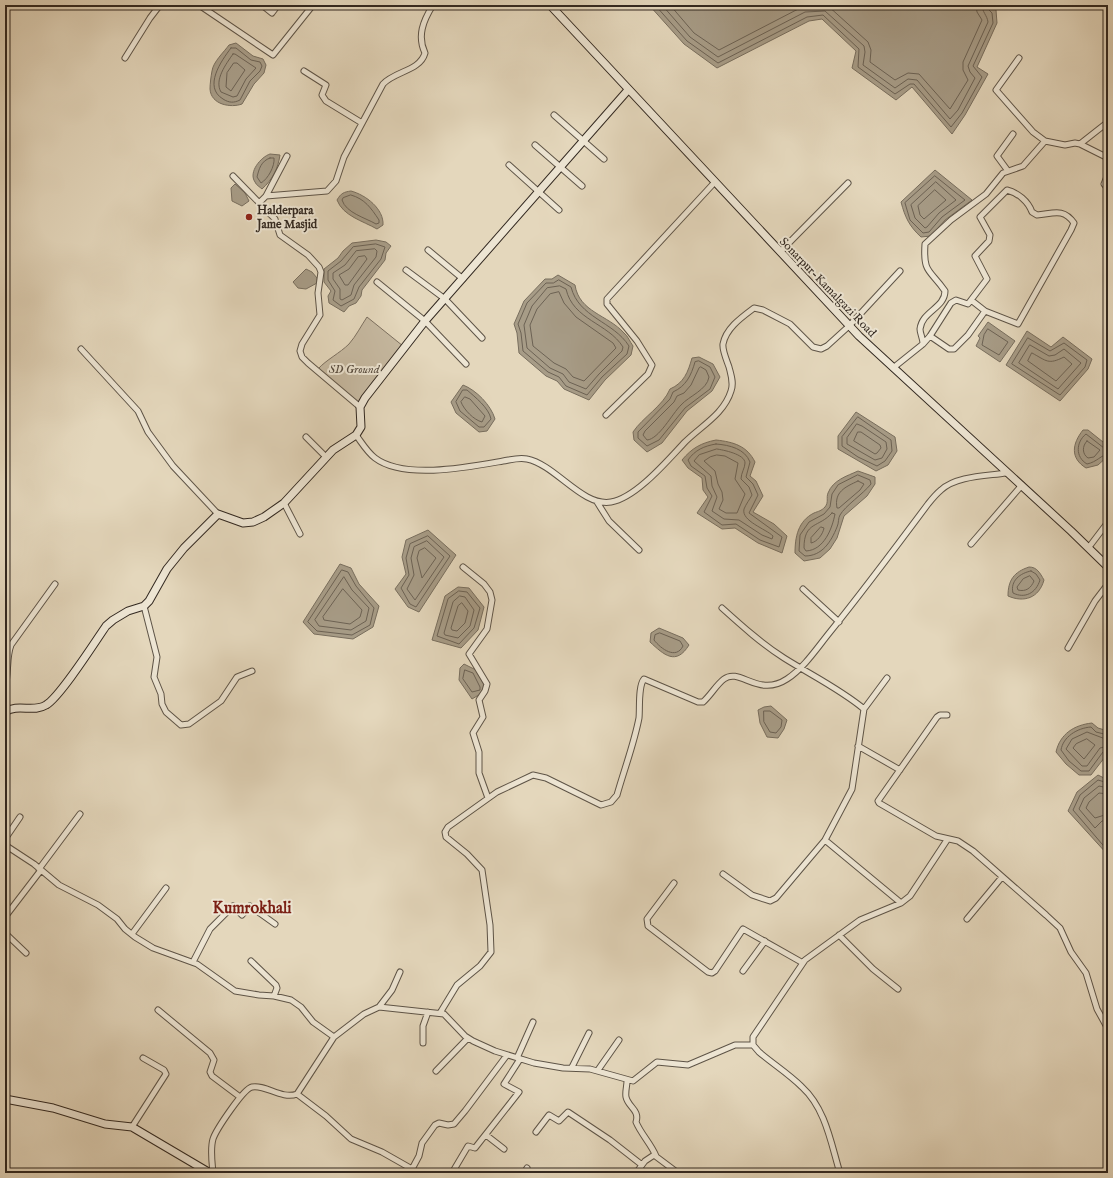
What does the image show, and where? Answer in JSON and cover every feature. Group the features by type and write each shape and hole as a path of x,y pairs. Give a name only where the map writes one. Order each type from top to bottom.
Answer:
{"street":[{"path":"125,58 160,5"},
{"path":"199,5 273,56 313,5"},
{"path":"262,5 272,13 278,5"},
{"path":"266,196 327,191 336,181 344,157 387,79 418,65 424,60 425,53 420,42 428,14 433,5"},
{"name":"Sonarpur-Kamalgazi Road","path":"550,5 849,326 1006,473 1022,485 1108,567"},
{"path":"1019,58 996,90 1029,127 1045,140 1064,145 1075,143 1080,144 1108,158"},
{"path":"304,71 326,85 322,95 326,101 362,123"},
{"path":"81,349 138,410 148,432 173,466 218,514 243,523 253,522 264,517 284,503 333,450 356,435 361,427 360,407 425,321 628,90"},
{"path":"554,115 604,159"},
{"path":"1080,144 1108,122"},
{"path":"1008,170 997,156 1013,134"},
{"path":"923,344 920,334 921,324 929,312 937,307 945,296 945,291 925,266 925,244 951,220 986,194 999,178 1008,170 1018,169 1023,166 1045,140"},
{"path":"535,145 582,186"},
{"path":"259,203 266,196 287,156"},
{"path":"509,165 559,210"},
{"path":"1108,174 1104,184 1108,189"},
{"path":"233,176 274,219 280,235 308,255 319,267 321,272 318,293 320,315 302,344 300,351 302,357 360,407"},
{"path":"606,415 648,374 652,365 641,346 607,304 607,299 714,182"},
{"path":"780,252 848,183"},
{"path":"893,368 923,344 930,336 951,303 956,300 968,304 971,300 987,279 975,256 989,241 990,235 980,217 1007,190 1023,199 1029,205 1032,212 1037,215 1056,211 1071,219 1074,223 1072,230 1018,324 999,315 985,311 971,300"},
{"path":"428,250 462,279"},
{"path":"406,270 445,299 482,338"},
{"path":"597,502 610,502 618,500 638,488 659,471 686,441 717,414 728,399 732,390 732,378 723,345 728,331 740,318 754,308 763,310 790,324 813,347 821,349 827,346 849,326 900,271"},
{"path":"377,282 425,321 466,364"},
{"path":"930,336 949,349 954,349 968,335 985,311"},
{"path":"356,435 369,453 376,459 387,465 410,471 471,467 516,459 527,459 550,469 583,494 597,502 609,521 639,550"},
{"path":"306,437 326,457"},
{"path":"440,1013 457,985 480,966 491,952 490,926 482,870 477,863 450,841 445,835 448,827 497,792 533,775 546,778 601,805 611,802 617,795 634,736 638,718 641,686 644,679 698,702 703,702 724,679 730,676 736,676 758,685 775,686 788,678 800,666 839,622 941,489 951,483 963,480 1006,473"},
{"path":"971,544 1022,485"},
{"path":"284,503 300,534"},
{"path":"5,712 16,707 31,708 47,705 53,700 109,623 128,611 144,606 155,593 170,565 218,514"},
{"path":"1088,547 1108,522"},
{"path":"463,566 484,584 490,592 492,600 488,629 470,654 487,684 486,691 479,700 483,717 473,733 479,752 479,773 488,798"},
{"path":"5,687 8,674 8,654 11,645 55,584"},
{"path":"1068,648 1095,601 1108,584"},
{"path":"803,589 839,622"},
{"path":"144,606 156,651 157,657 154,677 161,694 162,704 166,712 181,725 189,724 221,701 238,677 252,671"},
{"path":"722,608 765,644 849,697 864,710"},
{"path":"722,874 752,895 770,901 773,900 825,840 852,789 864,710 887,678"},
{"path":"947,715 940,715 937,717 878,801 879,803 903,819 947,840 958,841 973,851 1060,928 1071,952 1086,974 1097,1009 1108,1029"},
{"path":"858,746 900,770"},
{"path":"5,917 80,814"},
{"path":"5,839 20,816"},
{"path":"825,840 901,903"},
{"path":"840,1173 827,1128 816,1105 803,1087 758,1052 753,1045 753,1037 802,963 860,920 901,903 916,890 947,840"},
{"path":"5,846 59,885 98,905 117,919 132,934 164,954 193,962 235,991 246,994 274,996 297,1003 310,1019 334,1037"},
{"path":"967,919 1002,877"},
{"path":"674,883 647,919 646,923 708,972 712,973 715,971 743,929 802,963"},
{"path":"132,934 166,888"},
{"path":"193,962 210,929 233,906 242,914 250,906 275,924"},
{"path":"5,933 26,953"},
{"path":"839,935 873,969 898,989"},
{"path":"743,971 765,941"},
{"path":"251,961 276,985 277,988 274,996"},
{"path":"213,1173 213,1139 240,1097 252,1087 290,1096 297,1094 334,1037 364,1014 379,1007 392,990 400,972"},
{"path":"379,1007 418,1013 440,1013 448,1017 468,1038 507,1055 545,1065 598,1070 627,1081 638,1079 657,1062 688,1065 735,1045 753,1045"},
{"path":"158,1010 210,1053 214,1060 210,1072 212,1076 240,1097"},
{"path":"423,1043 423,1026 428,1012"},
{"path":"452,1173 468,1146 476,1148 519,1092 504,1084 518,1058 533,1022"},
{"path":"572,1068 589,1033"},
{"path":"436,1072 468,1038"},
{"path":"598,1070 619,1040"},
{"path":"297,1094 326,1116 351,1139 382,1152 412,1171 419,1156 422,1143 435,1125 439,1123 448,1125 454,1124 507,1055"},
{"path":"132,1127 166,1074 164,1070 142,1058"},
{"path":"627,1081 626,1097 636,1111 636,1122 638,1129 651,1144 656,1156 678,1173"},
{"path":"5,1099 53,1108 105,1124 132,1127 210,1173"},
{"path":"536,1132 549,1114 559,1121 568,1112 615,1143 642,1165"},
{"path":"486,1135 504,1149"},
{"path":"636,1173 651,1156 656,1156"},
{"path":"524,1173 528,1168"}],"green space":[{"name":"SD Ground","path":"367,317 403,346 359,403 318,369 349,344"}],"water":[{"path":"649,5 989,5 996,10 997,23 977,67 988,74 965,115 952,134 912,87 896,100 852,68 856,51 822,19 809,21 717,68 684,44"},
{"path":"236,43 253,56 263,59 266,65 264,73 254,84 242,104 232,106 222,104 214,99 210,89 213,68 216,61 229,45"},
{"path":"270,154 280,155 278,165 269,182 262,189 257,185 253,178 253,174 256,165"},
{"path":"935,170 972,200 945,220 931,236 921,237 908,221 901,202"},
{"path":"235,184 245,193 249,201 242,206 232,201 231,188"},
{"path":"351,191 368,199 377,208 383,219 383,225 377,229 354,218 340,206 337,200 343,193"},
{"path":"376,240 386,242 391,246 386,253 385,260 362,290 361,296 356,303 349,306 344,312 329,303 328,296 331,291 324,282 324,269 338,258 352,243"},
{"path":"306,269 312,272 317,278 317,283 306,289 298,288 293,282"},
{"path":"558,275 575,285 582,301 588,307 617,327 627,336 633,346 631,355 605,380 589,400 564,389 557,381 546,376 519,353 517,333 514,324 524,301 545,279 552,279"},
{"path":"988,322 1015,341 1000,362 976,346 980,338 978,336"},
{"path":"1027,331 1051,347 1063,337 1092,359 1088,369 1060,401 1006,365"},
{"path":"699,357 713,364 720,377 712,391 687,411 662,443 647,452 634,440 633,432 663,401 670,389 679,384 687,372 692,358"},
{"path":"463,385 473,390 487,403 490,408 495,419 487,431 479,432 456,413 451,402"},
{"path":"856,412 895,437 897,451 888,465 876,471 838,449 838,436"},
{"path":"1083,430 1088,430 1108,446 1108,456 1098,465 1086,468 1077,460 1074,450 1079,435"},
{"path":"716,440 729,442 739,446 748,452 755,462 750,476 756,481 763,496 753,512 774,524 787,536 782,553 758,543 735,528 722,529 697,513 708,497 703,490 702,478 688,468 682,460 689,452 697,447"},
{"path":"858,471 875,477 875,484 867,496 844,516 837,538 830,549 820,558 804,561 795,553 798,530 804,520 825,507 828,493 833,485 841,479"},
{"path":"428,530 456,555 419,612 408,607 395,589 406,574 402,557 406,540"},
{"path":"340,564 351,568 359,584 379,606 373,627 353,639 314,634 303,622"},
{"path":"1029,567 1036,569 1044,580 1039,591 1035,595 1025,599 1008,596 1009,585 1013,577 1019,571"},
{"path":"458,587 469,588 484,607 478,630 461,648 432,640 445,596"},
{"path":"659,628 683,638 689,645 684,651 675,657 665,654 650,642 651,633"},
{"path":"464,664 476,670 487,690 472,699 459,680 460,668"},
{"path":"771,706 787,720 784,729 778,738 767,737 760,723 758,710"},
{"path":"1092,723 1098,728 1108,731 1108,753 1091,775 1079,775 1066,764 1056,752 1064,735 1074,728"},
{"path":"1098,775 1108,780 1108,826 1105,830 1108,833 1108,855 1068,811 1077,792"}],"place":[{"name":"Halderpara Jame Masjid","path":"249,217"}],"district":[{"name":"Kumrokhali","path":"252,907"}]}
